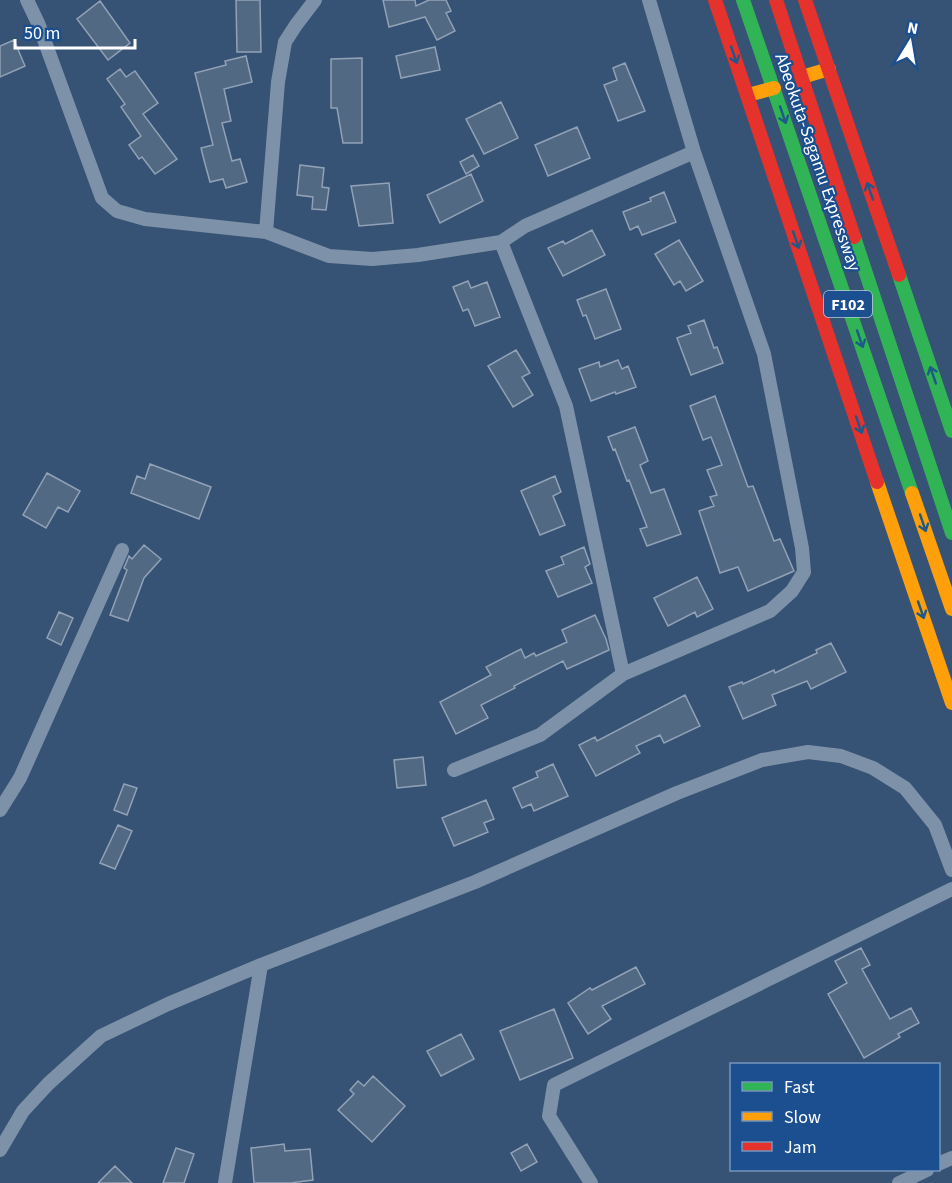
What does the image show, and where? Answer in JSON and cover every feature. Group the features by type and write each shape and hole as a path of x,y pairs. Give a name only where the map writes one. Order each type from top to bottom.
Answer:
{"main road":[{"path":"715,0 952,704"},
{"name":"Abeokuta-Sagamu Expressway","path":"743,0 952,609"},
{"name":"Abeokuta-Sagamu Expressway","path":"776,0 952,533"},
{"path":"805,0 952,431"},
{"path":"802,77 829,69"},
{"path":"748,95 774,88"}],"street":[{"path":"27,0 38,23 102,198 117,211 146,219 266,232 329,256 372,259 418,255 501,242 525,226 694,152"},
{"path":"266,232 278,82 285,42 315,0"},
{"path":"454,770 540,735 623,675 770,611 792,591 804,572 802,548 764,354 694,152 649,0"},
{"path":"501,242 566,406 623,675"},
{"path":"0,810 20,778 122,550"},
{"path":"0,1150 23,1111 48,1084 100,1036 168,1004 261,965 475,882 762,760 808,752 841,756 873,768 904,788 935,825 952,870"},
{"path":"591,1183 549,1116 554,1085 952,889"},
{"path":"225,1183 261,965"},
{"path":"899,1183 925,1171"}],"building":[{"path":"236,0 260,0 261,52 237,52"},
{"path":"383,0 415,0 416,6 429,0 446,0 451,11 446,13 455,31 437,40 425,17 389,27"},
{"path":"100,1 130,43 108,60 77,19"},
{"path":"14,40 25,66 0,77 0,46"},
{"path":"435,47 440,70 401,78 396,56"},
{"path":"246,56 252,82 224,89 231,121 222,123 232,161 240,159 247,182 226,188 223,179 210,182 204,160 201,148 213,145 195,73 226,65 225,61"},
{"path":"362,58 362,143 343,143 337,108 331,108 331,59"},
{"path":"625,63 645,111 618,121 604,85 617,80 613,68"},
{"path":"120,69 126,77 135,71 158,103 143,114 177,159 155,174 142,157 139,159 129,145 141,136 121,107 125,104 107,79"},
{"path":"501,102 518,138 484,154 466,119"},
{"path":"577,127 590,158 548,176 535,145"},
{"path":"473,155 479,166 466,174 460,162"},
{"path":"300,165 324,168 322,187 329,188 326,210 312,209 313,197 297,195"},
{"path":"471,174 483,201 440,223 427,195"},
{"path":"389,183 393,223 359,226 351,186"},
{"path":"664,192 676,222 642,235 638,226 630,230 623,212 651,201 650,198"},
{"path":"592,230 605,255 563,276 548,248 563,241 565,244"},
{"path":"679,240 703,281 686,291 680,281 674,285 655,254"},
{"path":"468,281 471,288 487,282 500,317 475,326 468,309 463,311 453,287"},
{"path":"606,289 621,329 595,339 586,315 583,316 577,300"},
{"path":"704,320 714,348 717,347 723,363 691,375 677,338 691,333 688,326"},
{"path":"516,350 530,373 522,377 533,395 513,407 488,366"},
{"path":"618,360 622,369 628,366 636,387 591,401 579,369 599,362 600,367"},
{"path":"715,396 748,487 753,486 774,541 780,539 794,571 748,591 738,567 720,573 699,511 714,506 710,497 717,495 707,470 722,465 711,437 703,440 690,406"},
{"path":"635,427 648,461 640,465 651,493 664,489 681,534 647,546 640,529 647,527 629,480 627,481 608,437"},
{"path":"150,464 211,487 199,519 131,493 137,476 145,479"},
{"path":"47,473 80,491 68,512 58,507 46,528 23,515"},
{"path":"555,476 561,492 553,496 565,525 540,535 521,491"},
{"path":"144,545 161,559 144,578 128,621 110,615 127,570 124,568 129,556 132,559"},
{"path":"584,547 590,564 585,567 592,583 558,597 546,571 564,564 561,557"},
{"path":"697,577 713,609 697,617 695,612 668,626 654,598"},
{"path":"59,612 73,618 61,645 47,638"},
{"path":"595,615 609,650 567,669 563,661 514,686 515,688 481,705 488,718 456,734 440,702 491,675 486,667 521,649 525,658 534,653 536,656 567,642 562,630"},
{"path":"831,643 846,672 811,689 807,681 772,695 776,705 743,719 729,687 742,682 743,684 774,670 775,673 817,653 816,650"},
{"path":"685,695 700,726 664,743 660,735 636,746 640,753 596,776 579,745 595,737 597,741"},
{"path":"423,757 426,785 397,788 394,760"},
{"path":"553,764 568,796 534,811 531,804 522,808 513,788 538,777 536,772"},
{"path":"124,784 137,788 127,815 114,810"},
{"path":"486,800 494,819 484,823 488,832 454,846 442,818"},
{"path":"118,825 132,831 115,869 100,863"},
{"path":"861,948 870,965 862,969 890,1019 911,1008 919,1023 898,1034 900,1037 864,1058 828,994 847,983 835,961"},
{"path":"636,967 645,984 602,1006 611,1019 588,1034 568,1003 590,988 592,990"},
{"path":"554,1009 573,1058 520,1080 500,1031"},
{"path":"461,1034 474,1059 441,1076 427,1051"},
{"path":"373,1076 405,1106 372,1142 338,1110 354,1094 350,1090 358,1081 364,1086"},
{"path":"284,1144 285,1151 310,1149 313,1180 290,1183 254,1183 251,1148"},
{"path":"527,1144 537,1162 521,1171 511,1153"},
{"path":"176,1148 194,1154 184,1183 163,1183"},
{"path":"115,1166 132,1183 98,1183"}],"traffic: fast":[{"path":"743,0 912,493"},
{"path":"854,237 952,533"},
{"path":"899,275 952,431"}],"traffic: slow":[{"path":"802,77 829,69"},
{"path":"748,95 774,88"},
{"path":"877,482 952,703"},
{"path":"912,493 952,609"}],"traffic: jam":[{"path":"715,0 877,482"},
{"path":"776,0 854,237"},
{"path":"805,0 899,275"}]}
